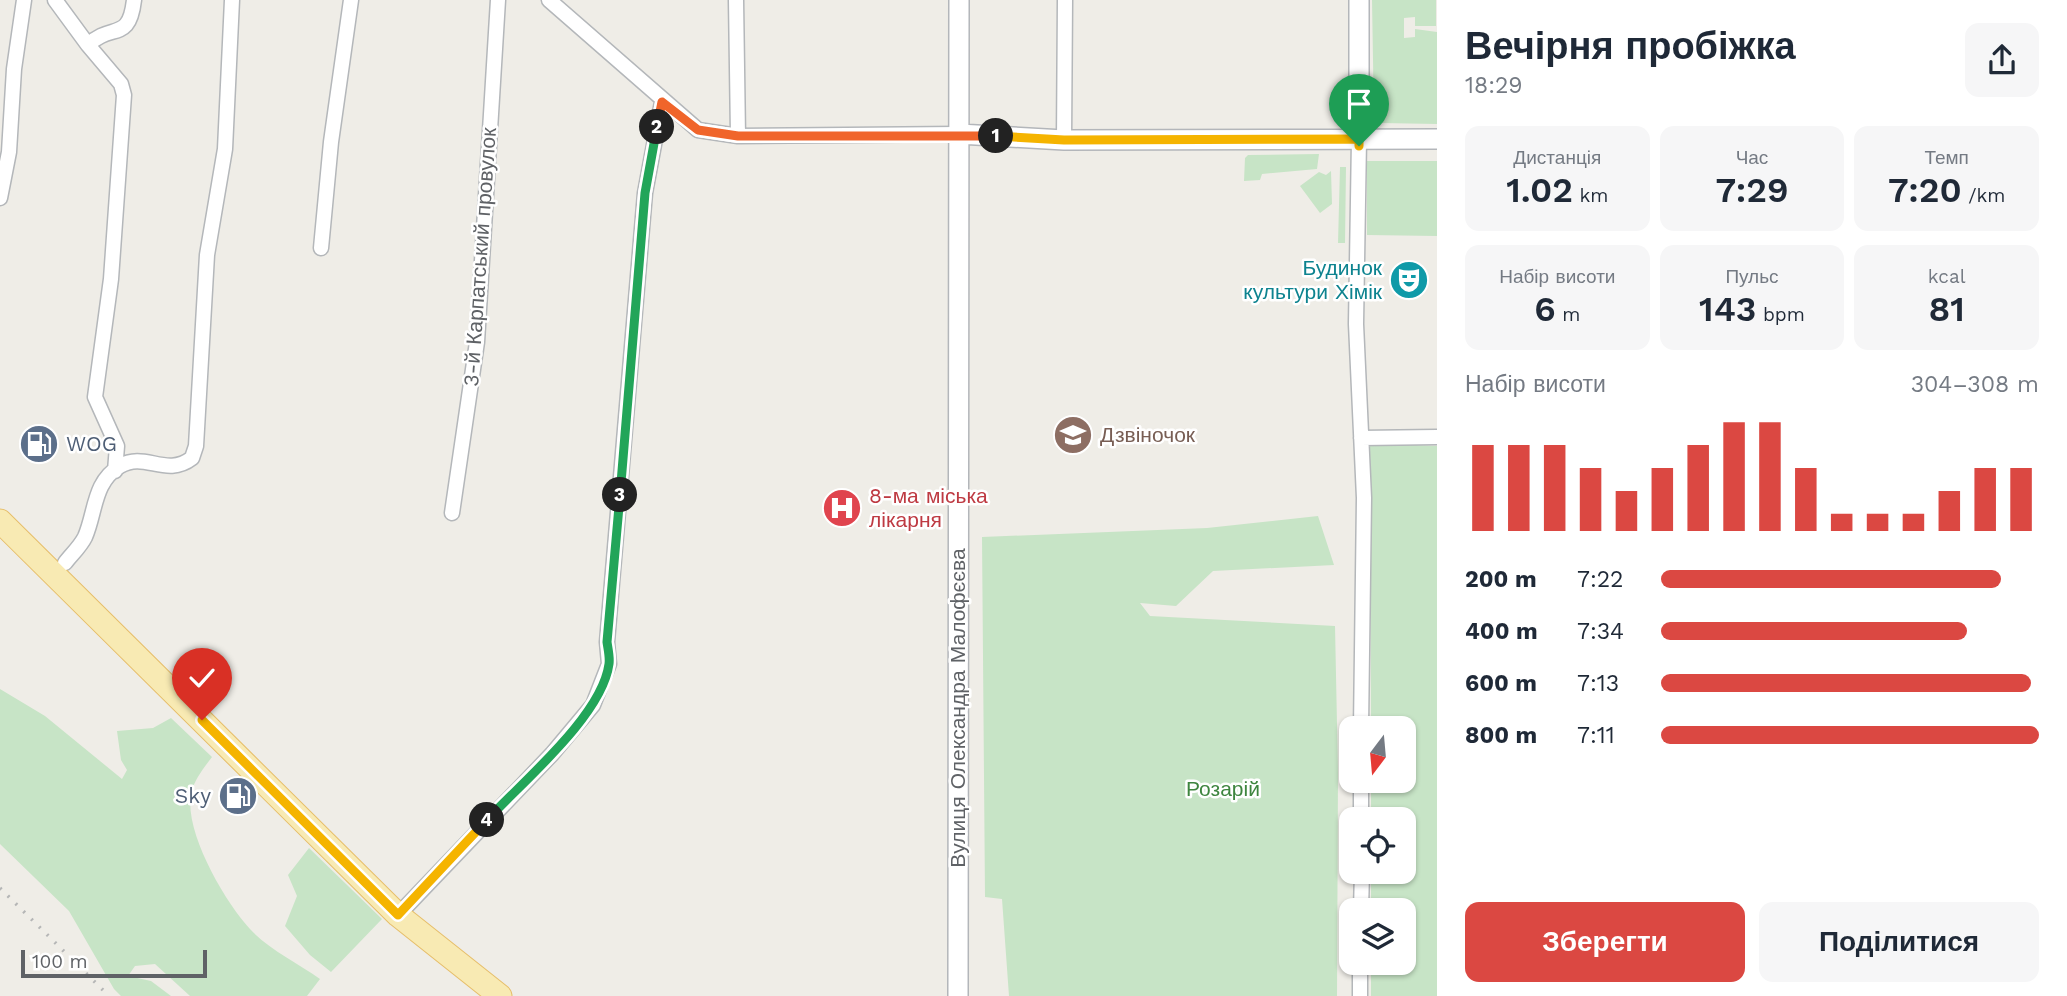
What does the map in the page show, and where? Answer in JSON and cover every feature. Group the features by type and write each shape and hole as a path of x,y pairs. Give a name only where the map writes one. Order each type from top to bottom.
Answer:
{"main road":[{"path":"0,521 398,915 500,996"}],"street":[{"path":"0,198 9,152 14,69 24,0"},
{"path":"55,0 121,84 124,95 111,279 95,397 117,446 115,471"},
{"path":"88,45 104,33 119,32 126,27 132,18 134,0"},
{"path":"65,563 85,537 97,493 115,471 130,463 172,468 192,458 196,446 207,255 225,149 232,0"},
{"path":"321,248 331,142 351,0"},
{"name":"3-й Карпатський провулок","path":"452,513 477,342 498,0"},
{"path":"549,0 662,102 698,130 738,136 959,134 1064,140 1437,139"},
{"path":"736,0 738,136"},
{"name":"Вулиця Олександра Малофєєва","path":"958,996 959,0"},
{"path":"1064,140 1065,0"},
{"path":"1359,0 1356,324 1364,498 1361,716"},
{"path":"398,915 567,736 593,705 609,664 607,642 645,193 662,102"},
{"path":"1361,438 1437,437"},
{"path":"1360,975 1360,996"}],"green space":[{"path":"1372,0 1436,0 1436,26 1415,26 1415,17 1404,18 1404,38 1415,37 1415,29 1437,32 1437,124 1380,123 1374,120"},
{"path":"1319,154 1317,169 1262,174 1260,180 1244,181 1245,158 1248,155"},
{"path":"1367,161 1437,161 1437,236 1367,235"},
{"path":"1340,167 1346,167 1345,243 1338,243"},
{"path":"1331,171 1332,204 1320,213 1300,186 1319,172 1326,175"},
{"path":"1370,443 1437,446 1437,996 1371,996 1371,975 1416,975 1416,898 1371,898 1371,884 1416,884 1416,807 1371,807 1371,793 1416,793 1416,716 1371,716"},
{"name":"Розарій","path":"1318,516 1334,565 1213,571 1176,606 1140,603 1150,616 1335,626 1338,773 1337,996 1009,996 1002,899 985,897 982,537 1207,528"},
{"path":"0,689 45,716 122,779 127,770 121,760 117,731 153,728 171,718 212,757 197,779 191,794 190,810 200,846 218,884 250,929 274,949 320,979 307,996 190,996 155,964 135,966 128,976 151,981 171,996 121,996 114,989 69,911 0,844"},
{"path":"309,848 382,919 331,972 310,955 285,926 297,896 288,875"}],"railway":[{"path":"0,888 109,996"}],"place":[{"name":"Будинок культури Хімік","path":"1409,280"},
{"name":"Дзвіночок","path":"1073,435"},
{"name":"WOG","path":"39,444"},
{"name":"8-ма міська лікарня","path":"842,508"},
{"name":"Sky","path":"238,796"}],"route":[{"path":"202,720 398,915 552,754 593,705 609,664 607,642 645,193 662,102 698,130 738,136 959,134 1064,140 1359,139 1359,146"}]}
